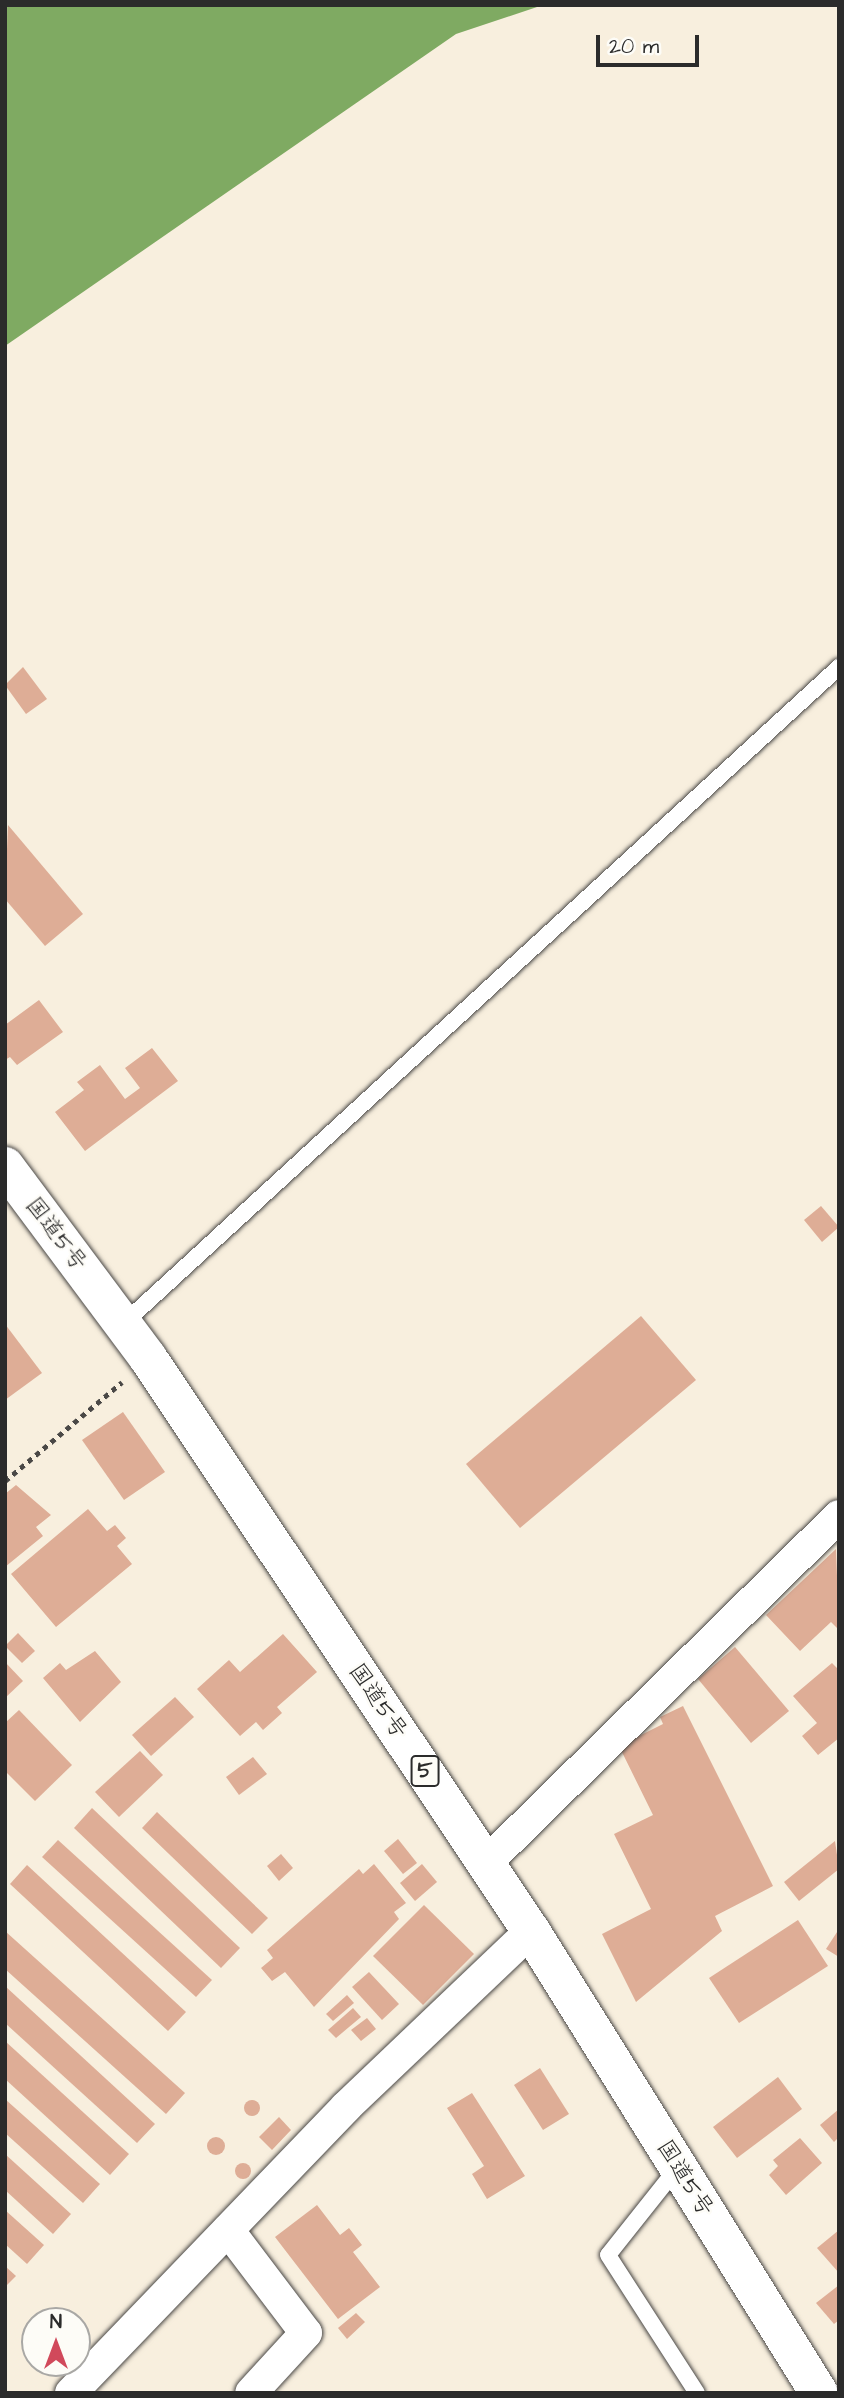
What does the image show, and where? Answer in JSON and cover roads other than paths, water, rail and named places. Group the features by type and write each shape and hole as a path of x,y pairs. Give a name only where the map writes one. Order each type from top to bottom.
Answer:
{"highway":[{"name":"国道5号","path":"5,1166 148,1358 486,1863 819,2393"}],"street":[{"path":"486,1863 839,1516"},
{"path":"71,2393 228,2230 531,1931"},
{"path":"228,2230 306,2333 251,2393"}],"lane":[{"path":"123,1324 839,667"},
{"path":"678,2168 608,2255 697,2393"}]}
